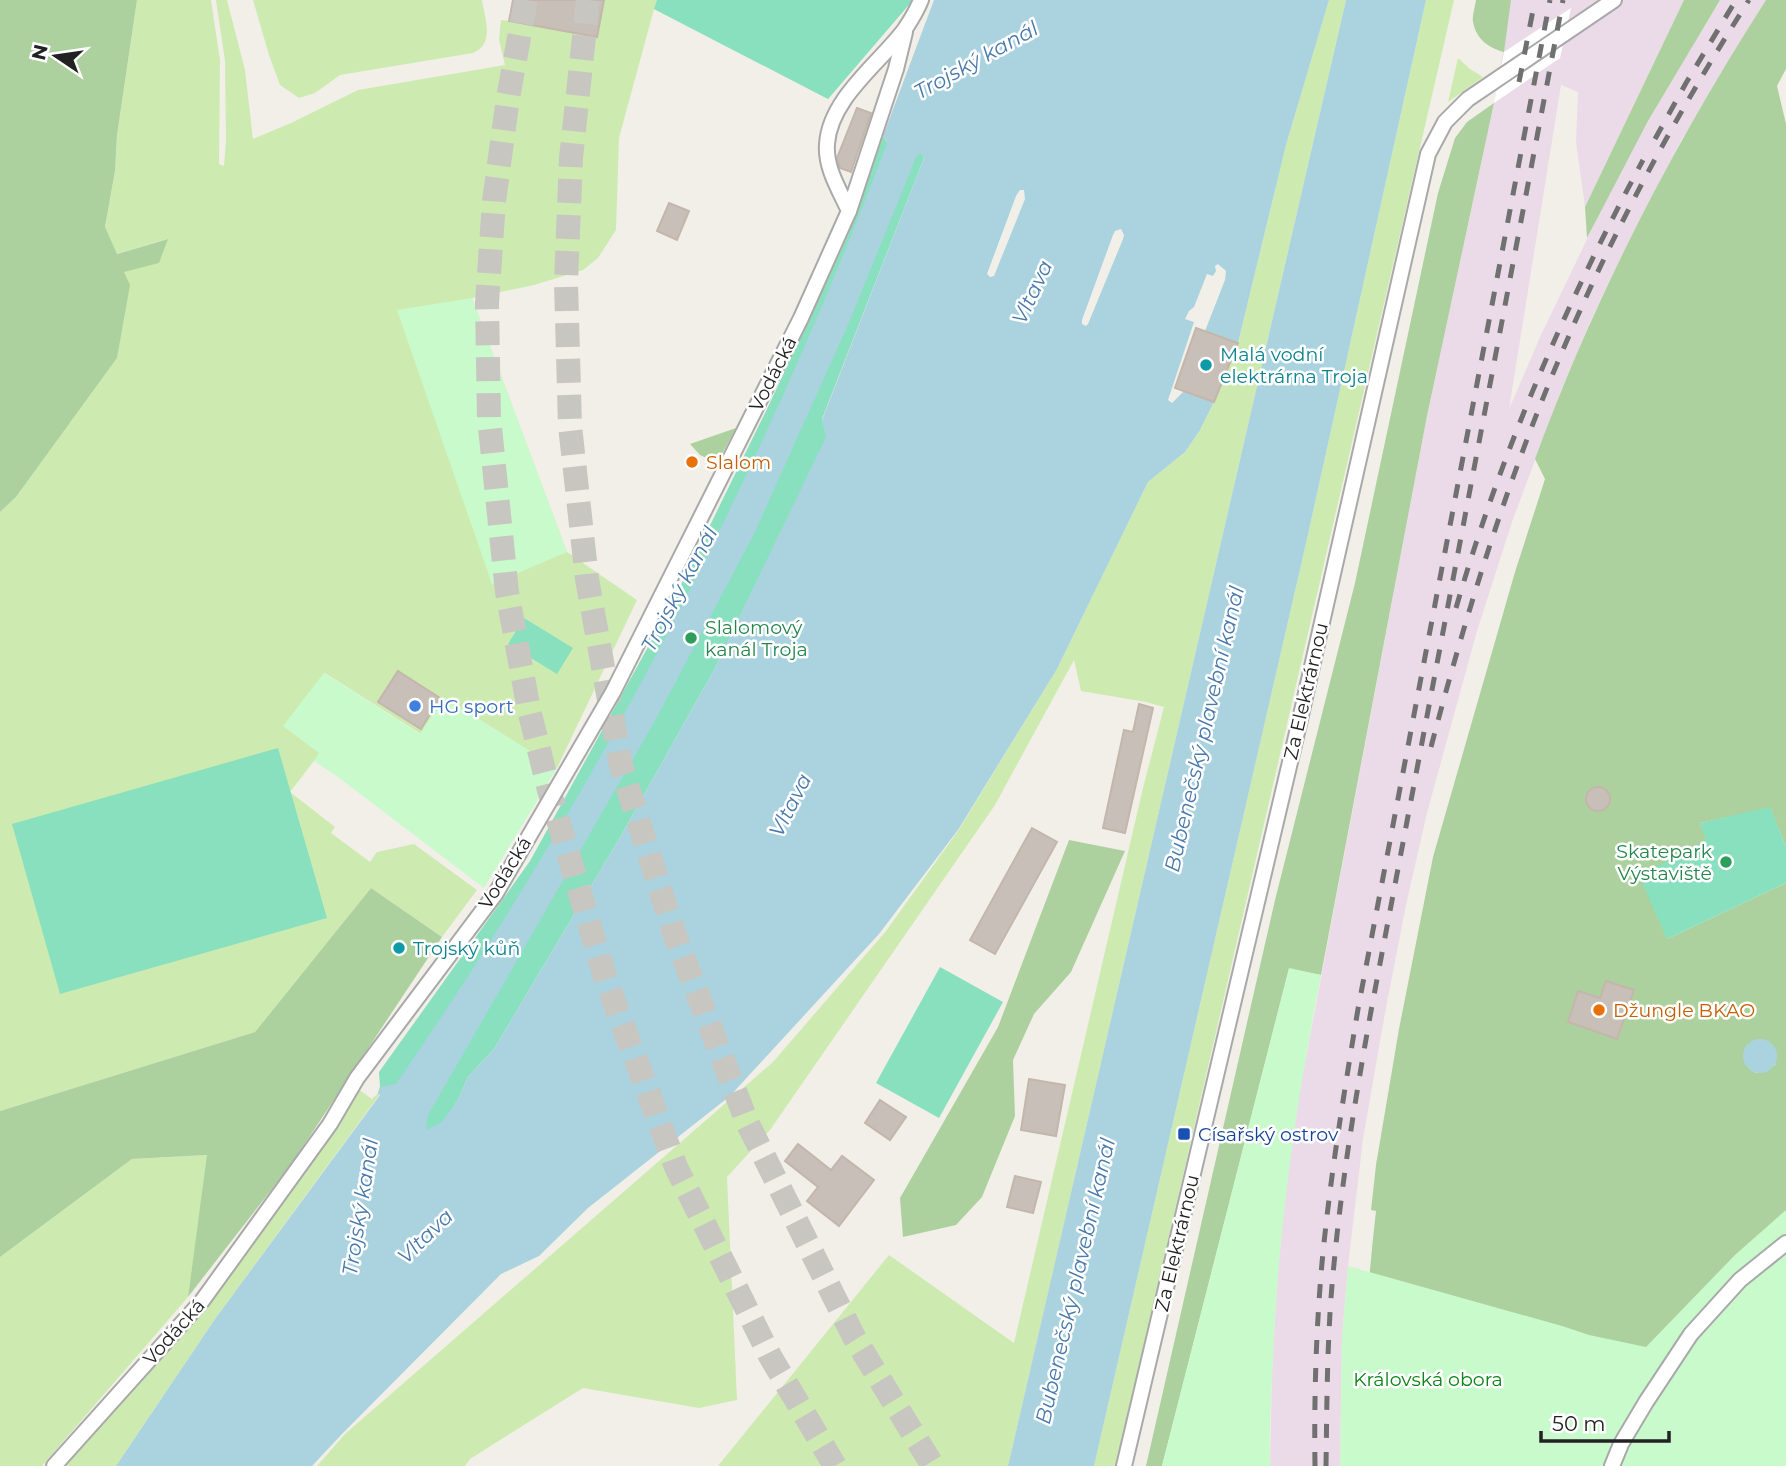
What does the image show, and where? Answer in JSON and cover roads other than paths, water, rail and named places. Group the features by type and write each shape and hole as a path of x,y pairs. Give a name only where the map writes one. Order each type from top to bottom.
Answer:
{"street":[{"name":"Vodácká","path":"849,211 831,172 827,145 835,113 906,28 921,0"},
{"name":"Za Elektrárnou","path":"1125,1466 1299,724 1428,154 1445,122 1468,99 1614,0"},
{"name":"Vodácká","path":"54,1466 202,1301 330,1124 365,1068 496,893 612,692 801,318 849,211 896,69 906,28"},
{"path":"1612,1466 1621,1444 1646,1402 1691,1334 1740,1280 1786,1243"}],"water":[{"path":"934,0 1329,0 1286,145 1238,343 1205,331 1225,280 1226,271 1218,264 1213,276 1207,274 1194,307 1185,319 1194,322 1168,400 1172,403 1184,391 1214,402 1185,452 1148,482 1057,669 958,830 879,934 730,1096 588,1208 539,1256 501,1274 312,1466 116,1466 215,1319 380,1095 380,1087 396,1084 539,862 606,747 669,631 784,393 885,149 887,142 883,136","holes":["921,153 924,158 822,420 826,437 714,670 622,834 494,1049 468,1077 458,1100 442,1122 426,1130 428,1115 657,717 754,534 847,327 917,155","1020,190 1024,190 1025,199 994,276 990,277 987,274","1121,229 1123,239 1086,326 1082,324 1082,320 1115,231"]},
{"name":"Bubenečský plavební kanál","path":"1346,0 1426,0 1307,539 1094,1466 1008,1466"},
{"path":"1760,1039 1772,1044 1777,1056 1772,1068 1760,1073 1748,1068 1743,1056 1748,1044"}],"tunnel":[{"path":"526,0 508,98 494,201 487,303 489,418 507,592 529,710 549,790 606,980 676,1167 770,1356 835,1466"},
{"path":"588,0 571,158 566,282 570,426 587,579 621,766 674,933 747,1122 855,1339 933,1466"}],"railway":[{"path":"1519,82 1535,0"},
{"path":"1315,1466 1316,1364 1322,1263 1333,1167 1358,1009 1550,0"},
{"path":"1326,1466 1332,1289 1341,1200 1355,1106 1563,0"},
{"path":"1655,139 1736,0"},
{"path":"1431,747 1459,645 1507,493 1565,345 1627,212 1698,83 1749,0"},
{"path":"1456,608 1493,492 1538,379 1588,269 1643,160"}],"place":[{"name":"Malá vodní elektrárna Troja","path":"1206,365"},
{"name":"Slalom","path":"692,462"},
{"name":"Slalomový kanál Troja","path":"691,638"},
{"name":"HG sport","path":"415,706"},
{"name":"Skatepark Výstaviště","path":"1726,862"},
{"name":"Trojský kůň","path":"399,948"},
{"name":"Džungle BKAO","path":"1599,1010"},
{"name":"Císařský ostrov","path":"1184,1134"}],"water label":[{"name":"Trojský kanál","path":"976,60"},
{"name":"Vltava","path":"1032,292"},
{"name":"Trojský kanál","path":"679,589"},
{"name":"Vltava","path":"790,805"},
{"name":"Trojský kanál","path":"360,1207"},
{"name":"Vltava","path":"425,1236"}],"park label":[{"name":"Královská obora","path":"1428,1379"}]}
